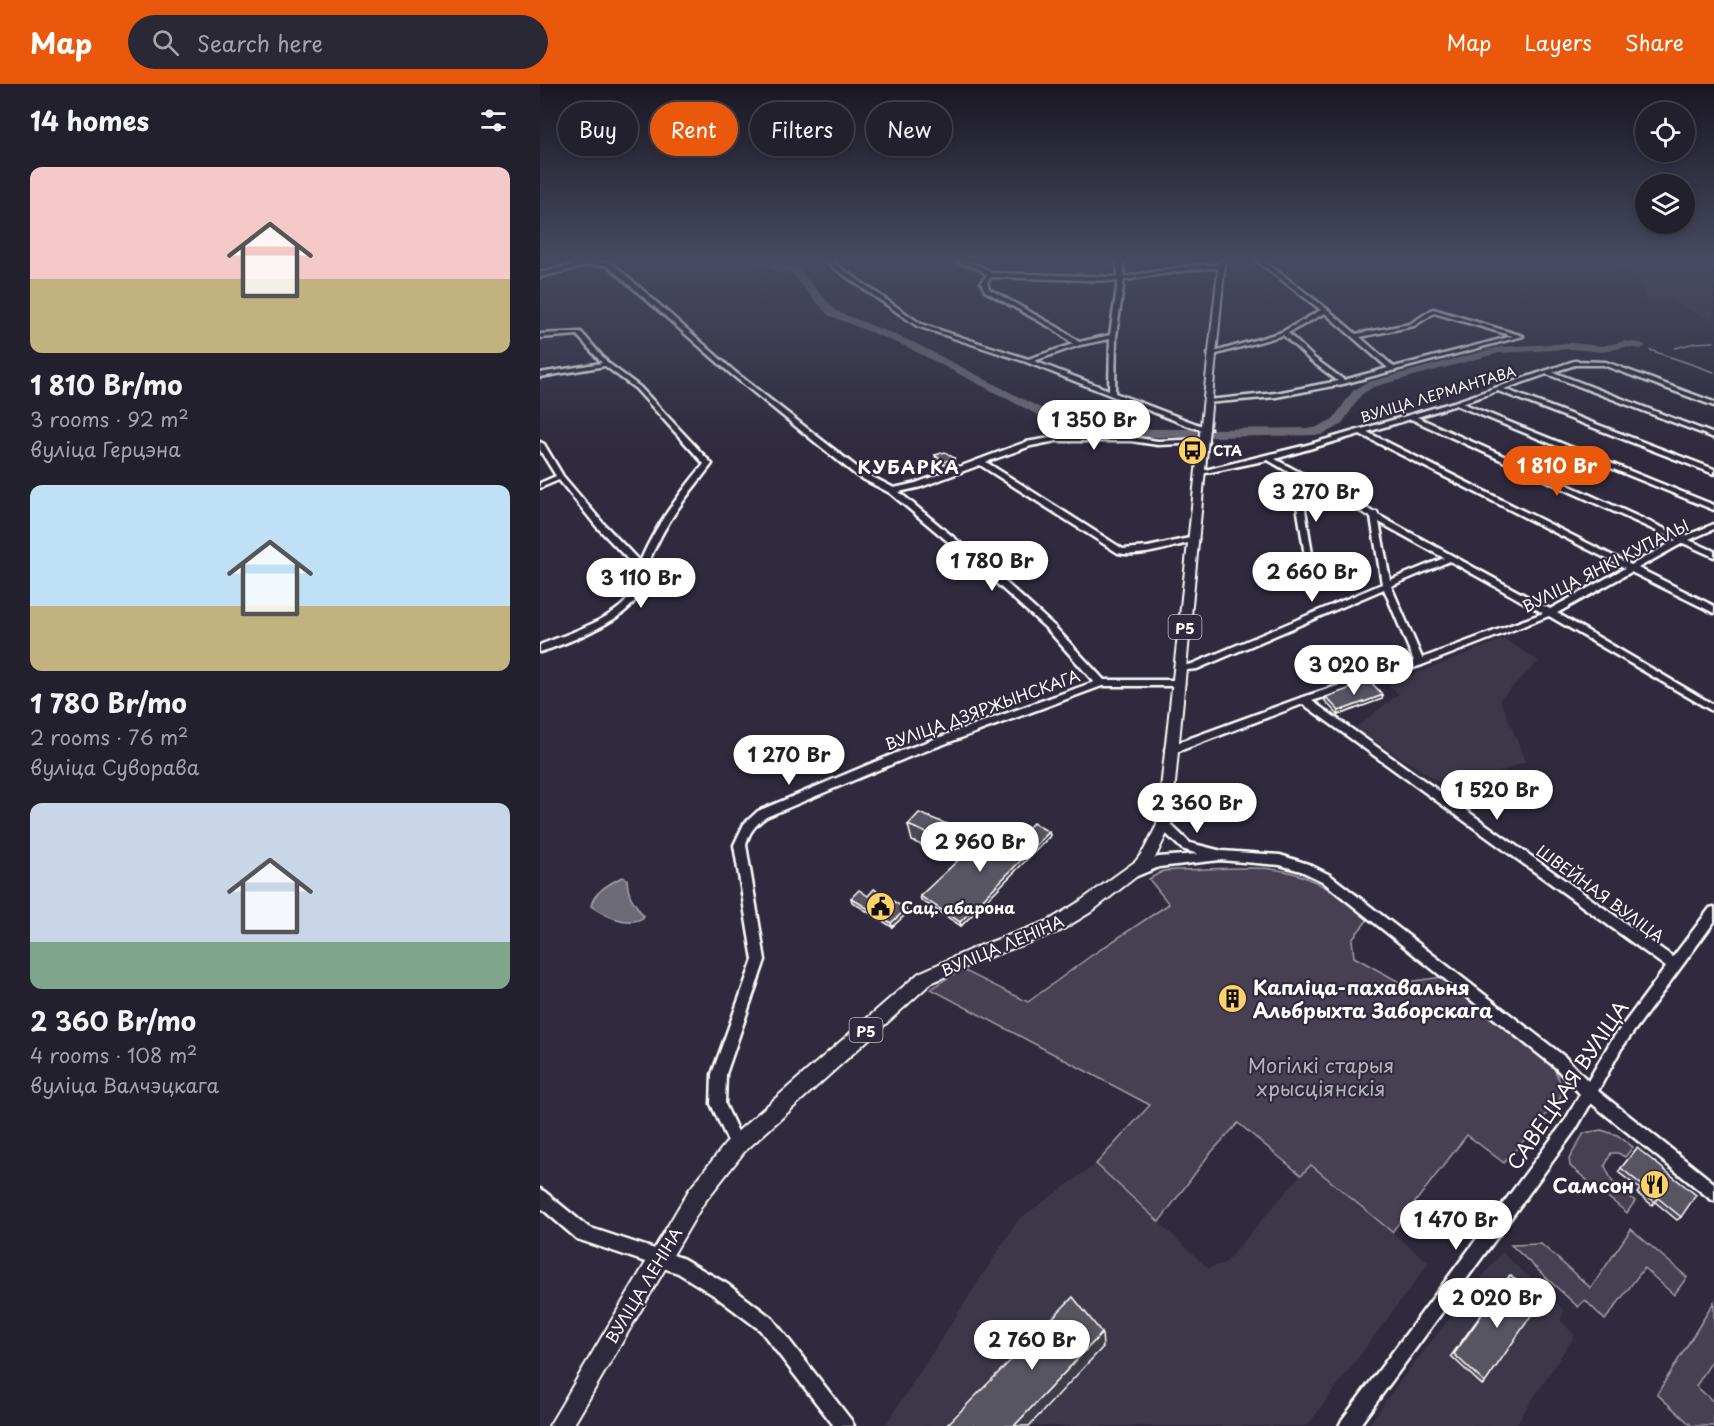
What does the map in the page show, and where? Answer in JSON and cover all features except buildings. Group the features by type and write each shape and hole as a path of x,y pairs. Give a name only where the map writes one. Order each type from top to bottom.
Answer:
{"main road":[{"name":"ВУЛІЦА ЛЕНІНА","path":"560,1426 696,1197 737,1145 926,978 980,953 1054,926 1085,907 1141,865 1150,854 1164,825 1170,750 1205,435 1214,324"}],"street":[{"path":"677,324 733,373 860,474 893,491 979,563 1051,628 1101,683"},
{"path":"917,324 1028,360 1188,424 1205,435"},
{"path":"1047,324 1078,344"},
{"path":"1112,393 1115,324"},
{"path":"1211,354 1284,333 1301,324"},
{"path":"1341,324 1392,368"},
{"path":"1356,336 1414,324"},
{"path":"1208,402 1276,395 1343,382 1520,336 1479,324"},
{"path":"540,336 579,333 606,364 638,388 708,464 674,504 642,569 639,584 628,605 617,613 540,649"},
{"path":"1284,333 1312,359 1343,382"},
{"path":"1028,360 1078,344 1113,336"},
{"name":"ВУЛІЦА ЛЕРМАНТАВА","path":"1201,472 1269,458 1456,403 1574,363 1604,363 1714,404"},
{"path":"540,375 606,364"},
{"path":"1547,372 1714,436"},
{"path":"1498,389 1714,472"},
{"path":"1456,403 1714,508"},
{"path":"1410,416 1714,554"},
{"path":"1359,431 1714,610"},
{"path":"893,491 982,463 1029,444 1056,439 1131,439 1158,443 1205,435"},
{"path":"540,444 561,477 599,524 642,569"},
{"path":"1269,458 1550,613 1714,709"},
{"path":"982,463 1121,551 1141,551 1172,542 1194,539"},
{"path":"1295,471 1312,579"},
{"path":"540,486 561,477"},
{"path":"907,502 918,485"},
{"path":"1374,514 1387,587 1419,663"},
{"name":"ВУЛІЦА ЯНКІ КУПАЛЫ","path":"1170,750 1304,700 1419,663 1550,613 1682,540 1714,526"},
{"path":"1180,669 1194,667 1387,587 1450,558"},
{"name":"ВУЛІЦА ДЗЯРЖЫНСКАГА","path":"737,1145 718,1104 719,1074 759,960 740,845 743,834 751,822 762,814 905,754 1101,683 1179,682"},
{"name":"ШВЕЙНАЯ ВУЛІЦА","path":"1304,700 1674,965"},
{"path":"1164,825 1186,846 1222,856"},
{"path":"1129,874 1158,862 1222,856 1280,860 1304,867 1326,878 1560,1062 1588,1092 1714,1193"},
{"name":"САВЕЦКАЯ ВУЛІЦА","path":"1348,1426 1571,1124 1616,1045 1714,912"},
{"path":"542,1201 583,1233 682,1266 722,1290 766,1324 845,1426"}],"shaded area":[{"path":"1504,639 1539,661 1500,699 1526,761 1498,773 1472,775 1445,786 1355,728 1399,694 1386,685"},
{"path":"622,877 627,879 630,896 644,917 638,920 617,919 591,906 599,892"},
{"path":"1096,1164 1208,1268 1225,1263 1310,1164 1429,1263 1307,1426 885,1426 1018,1220"},
{"path":"1502,1252 1565,1311 1560,1320 1575,1335 1515,1426 1368,1426 1397,1385"}],"green space":[{"name":"Могілкі старыя хрысціянскія","path":"1252,868 1281,870 1314,881 1333,892 1369,918 1352,939 1354,957 1401,983 1442,977 1552,1064 1562,1086 1560,1099 1504,1163 1467,1135 1392,1232 1311,1165 1301,1175 1238,1123 1208,1156 1159,1222 1096,1164 1150,1105 931,989 961,969 1028,1002 1092,955 1169,904 1149,879 1163,871"},
{"path":"1601,1130 1617,1135 1633,1147 1625,1157 1618,1153 1611,1153 1605,1166 1612,1181 1635,1201 1627,1213 1570,1166 1569,1159 1584,1133"},
{"path":"1631,1229 1687,1277 1674,1295 1644,1268 1605,1320 1585,1300 1578,1307 1511,1245 1541,1244 1591,1288"},
{"path":"1714,1302 1714,1358 1696,1386 1714,1402 1714,1426 1692,1426 1657,1394"}],"waterway":[{"path":"858,324 911,345 1044,414 1117,433 1199,433"},
{"path":"1675,348 1695,343 1714,342"},
{"path":"1211,433 1317,432 1337,422 1357,393 1369,385 1499,350 1572,346 1602,349 1625,344 1641,346"},
{"path":"1650,350 1714,372"}],"place":[{"name":"СТА","path":"1192,450"},
{"name":"Сац. абарона","path":"880,907"},
{"name":"Капліца-пахавальня Альбрыхта Заборскага","path":"1232,998"},
{"name":"Самсон","path":"1655,1185"}],"district":[{"name":"КУБАРКА","path":"909,466"}]}
